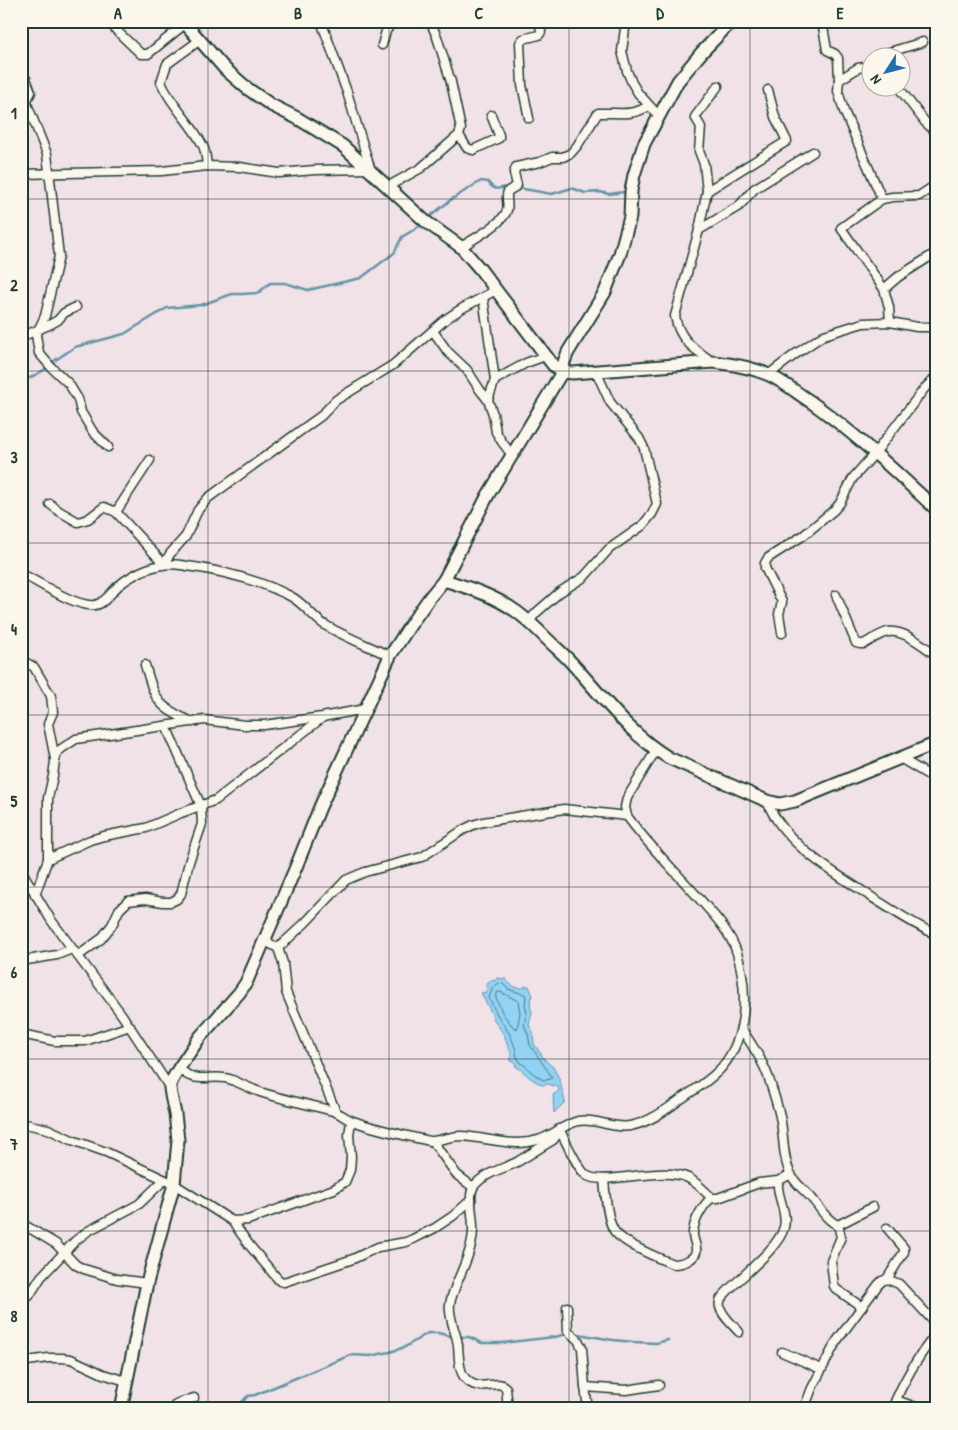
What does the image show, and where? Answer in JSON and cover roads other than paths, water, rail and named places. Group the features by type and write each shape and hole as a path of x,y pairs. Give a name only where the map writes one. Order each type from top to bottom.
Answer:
{"street":[{"path":"108,21 141,54 148,54 184,22 225,69 259,98 343,146 425,221 461,247 480,269 552,365 562,372 573,373 713,362 746,367 768,375 782,382 834,418 937,510"},
{"path":"321,21 346,92 370,171"},
{"path":"382,45 386,31 393,21"},
{"path":"430,21 451,82 461,129 460,135 467,148 473,150 499,138 491,115"},
{"path":"529,118 522,85 520,43 523,39 539,35 541,32 540,21"},
{"path":"626,21 622,52 632,83 638,93 658,115"},
{"path":"121,1409 178,1140 170,1088 171,1082 200,1037 246,983 320,807 390,656 412,621 444,580 488,495 562,372 568,352 605,292 620,254 630,217 631,191 639,158 658,115 674,87 686,71 732,21"},
{"path":"822,21 827,50 838,58 838,92 844,111 882,199"},
{"path":"200,40 166,64 161,82 167,96 181,112 203,146 207,166"},
{"path":"903,48 923,42"},
{"path":"839,80 860,68"},
{"path":"21,72 31,92 27,104 47,154 59,256 45,316 36,335 39,353 69,384 78,399 81,412 94,432 108,447"},
{"path":"713,362 689,345 677,326 676,316 699,230 706,191 704,164 699,151 701,127 696,117 718,86"},
{"path":"706,191 787,141 775,117 768,90"},
{"path":"907,98 925,122 937,132"},
{"path":"461,247 503,217 507,209 506,196 508,191 517,185 514,173 516,167 540,162 552,157 562,157 571,153 598,113 627,114 641,111 649,106"},
{"path":"387,187 421,168 460,135"},
{"path":"699,230 739,206 754,189 813,152"},
{"path":"21,174 162,171 207,166 279,173 315,170 370,171"},
{"path":"890,322 889,307 884,289 841,228 882,199 919,196 937,184"},
{"path":"884,289 898,277 937,252"},
{"path":"164,564 186,536 198,510 208,498 308,426 321,416 336,400 393,365 446,319 496,290"},
{"path":"483,297 495,380 488,400"},
{"path":"21,336 51,324 64,313 76,307"},
{"path":"768,375 824,335 864,323 890,322 917,327 937,327"},
{"path":"433,331 448,352 467,370 488,400 496,432 512,455"},
{"path":"495,380 526,363 545,356"},
{"path":"529,622 548,602 584,576 608,549 642,526 652,514 657,504 644,448 639,438 610,402 596,371"},
{"path":"782,633 779,614 782,602 767,572 765,563 768,558 804,535 834,510 853,478 875,453 924,389 937,376"},
{"path":"116,512 150,460"},
{"path":"50,504 78,522 88,519 104,507 116,512 164,564"},
{"path":"26,576 71,600 93,605 101,603 130,578 164,564 180,564 214,570 251,581 290,596 298,600 326,625 390,656"},
{"path":"444,580 471,588 516,611 569,660 611,709 656,750 669,758 766,801 780,804 795,801 937,743"},
{"path":"836,595 856,642 864,644 886,632 897,632 926,647 937,656"},
{"path":"21,660 34,667 51,696 53,712 48,724 55,761"},
{"path":"145,665 152,689 160,704 176,715 192,722"},
{"path":"35,895 48,859 48,798 57,752 76,739 204,720 245,725 264,725 365,709"},
{"path":"48,859 90,840 146,828 216,800 322,717"},
{"path":"78,956 101,939 112,925 119,910 128,901 145,899 171,902 181,894 189,862 202,824 201,806 166,726"},
{"path":"179,1068 189,1076 207,1079 228,1078 259,1092 336,1112 351,1121 432,1142 448,1137 460,1136 511,1143 530,1142 541,1140 573,1122 590,1120 632,1126 660,1114 714,1075 723,1066 738,1039 744,1005 744,990 737,955 732,942 714,915 627,816 625,807 627,798 656,750"},
{"path":"900,758 937,780"},
{"path":"766,801 777,822 813,858 882,904 937,935"},
{"path":"278,948 346,880 364,872 422,857 472,825 564,809 627,816"},
{"path":"21,870 51,920 130,1026 170,1088"},
{"path":"264,940 278,948 283,963 286,992 336,1112"},
{"path":"21,961 56,955 72,949"},
{"path":"21,1034 55,1041 84,1041 130,1026"},
{"path":"741,1028 760,1059 769,1079 781,1121 790,1174 810,1195 824,1215 838,1225 841,1237 831,1261 834,1286 862,1307"},
{"path":"232,1221 248,1220 334,1189 345,1182 350,1170 349,1135 351,1121"},
{"path":"21,1124 60,1133 72,1140 106,1152 169,1182 232,1221 276,1278 284,1282 353,1259 378,1247 413,1239 453,1216 471,1200"},
{"path":"559,1129 580,1168 585,1175 591,1178 604,1179 635,1175 674,1174 688,1178 712,1198 718,1198 759,1183 778,1181 790,1174"},
{"path":"508,1409 505,1386 500,1384 478,1387 465,1378 462,1373 450,1301 470,1247 473,1231 471,1193 473,1187 490,1174 517,1162 553,1140 559,1129"},
{"path":"432,1142 457,1175 473,1187"},
{"path":"604,1179 607,1205 614,1231 638,1248 673,1264 693,1258 696,1254 697,1250 693,1231 703,1206 712,1198"},
{"path":"739,1332 720,1308 720,1302 722,1297 780,1237 784,1226 784,1214 777,1186 778,1181"},
{"path":"21,1302 29,1296 41,1277 75,1241 88,1231 139,1204 169,1182"},
{"path":"838,1225 873,1207"},
{"path":"21,1223 56,1244 76,1265 84,1269 117,1279 147,1283"},
{"path":"804,1409 812,1388 836,1342 878,1285 887,1279 904,1252 904,1248 887,1228"},
{"path":"887,1279 899,1284 937,1325"},
{"path":"567,1307 569,1333 578,1340 582,1348 588,1409"},
{"path":"892,1409 923,1350 937,1334"},
{"path":"782,1352 821,1370"},
{"path":"21,1362 48,1358 71,1359 103,1374 126,1381"},
{"path":"585,1387 626,1390 659,1385"},
{"path":"173,1409 176,1404 194,1398"},
{"path":"896,1400 920,1409"}],"water":[{"path":"497,978 506,979 511,985 518,988 529,986 533,996 530,1004 532,1013 529,1025 533,1032 534,1044 545,1060 553,1067 559,1078 565,1102 554,1113 553,1095 559,1091 558,1087 548,1084 542,1085 515,1066 516,1063 511,1061 511,1053 504,1035 481,993 486,992 487,984 492,980 495,981"}],"waterway":[{"path":"428,218 452,199 481,181 488,182 498,189 510,187"},
{"path":"518,188 552,194 572,188 585,193 600,192 609,194 624,192"},
{"path":"21,383 44,370 75,347 124,334 167,308 201,305 232,294 258,293 270,283 285,283 308,290 361,278 394,253 402,237 423,224"},
{"path":"235,1409 248,1396 255,1395 351,1355 370,1356 390,1352 405,1347 428,1333 438,1333 454,1337"},
{"path":"573,1333 634,1342 656,1343 668,1340"},
{"path":"459,1337 469,1337 482,1343 502,1343 568,1334"}]}
